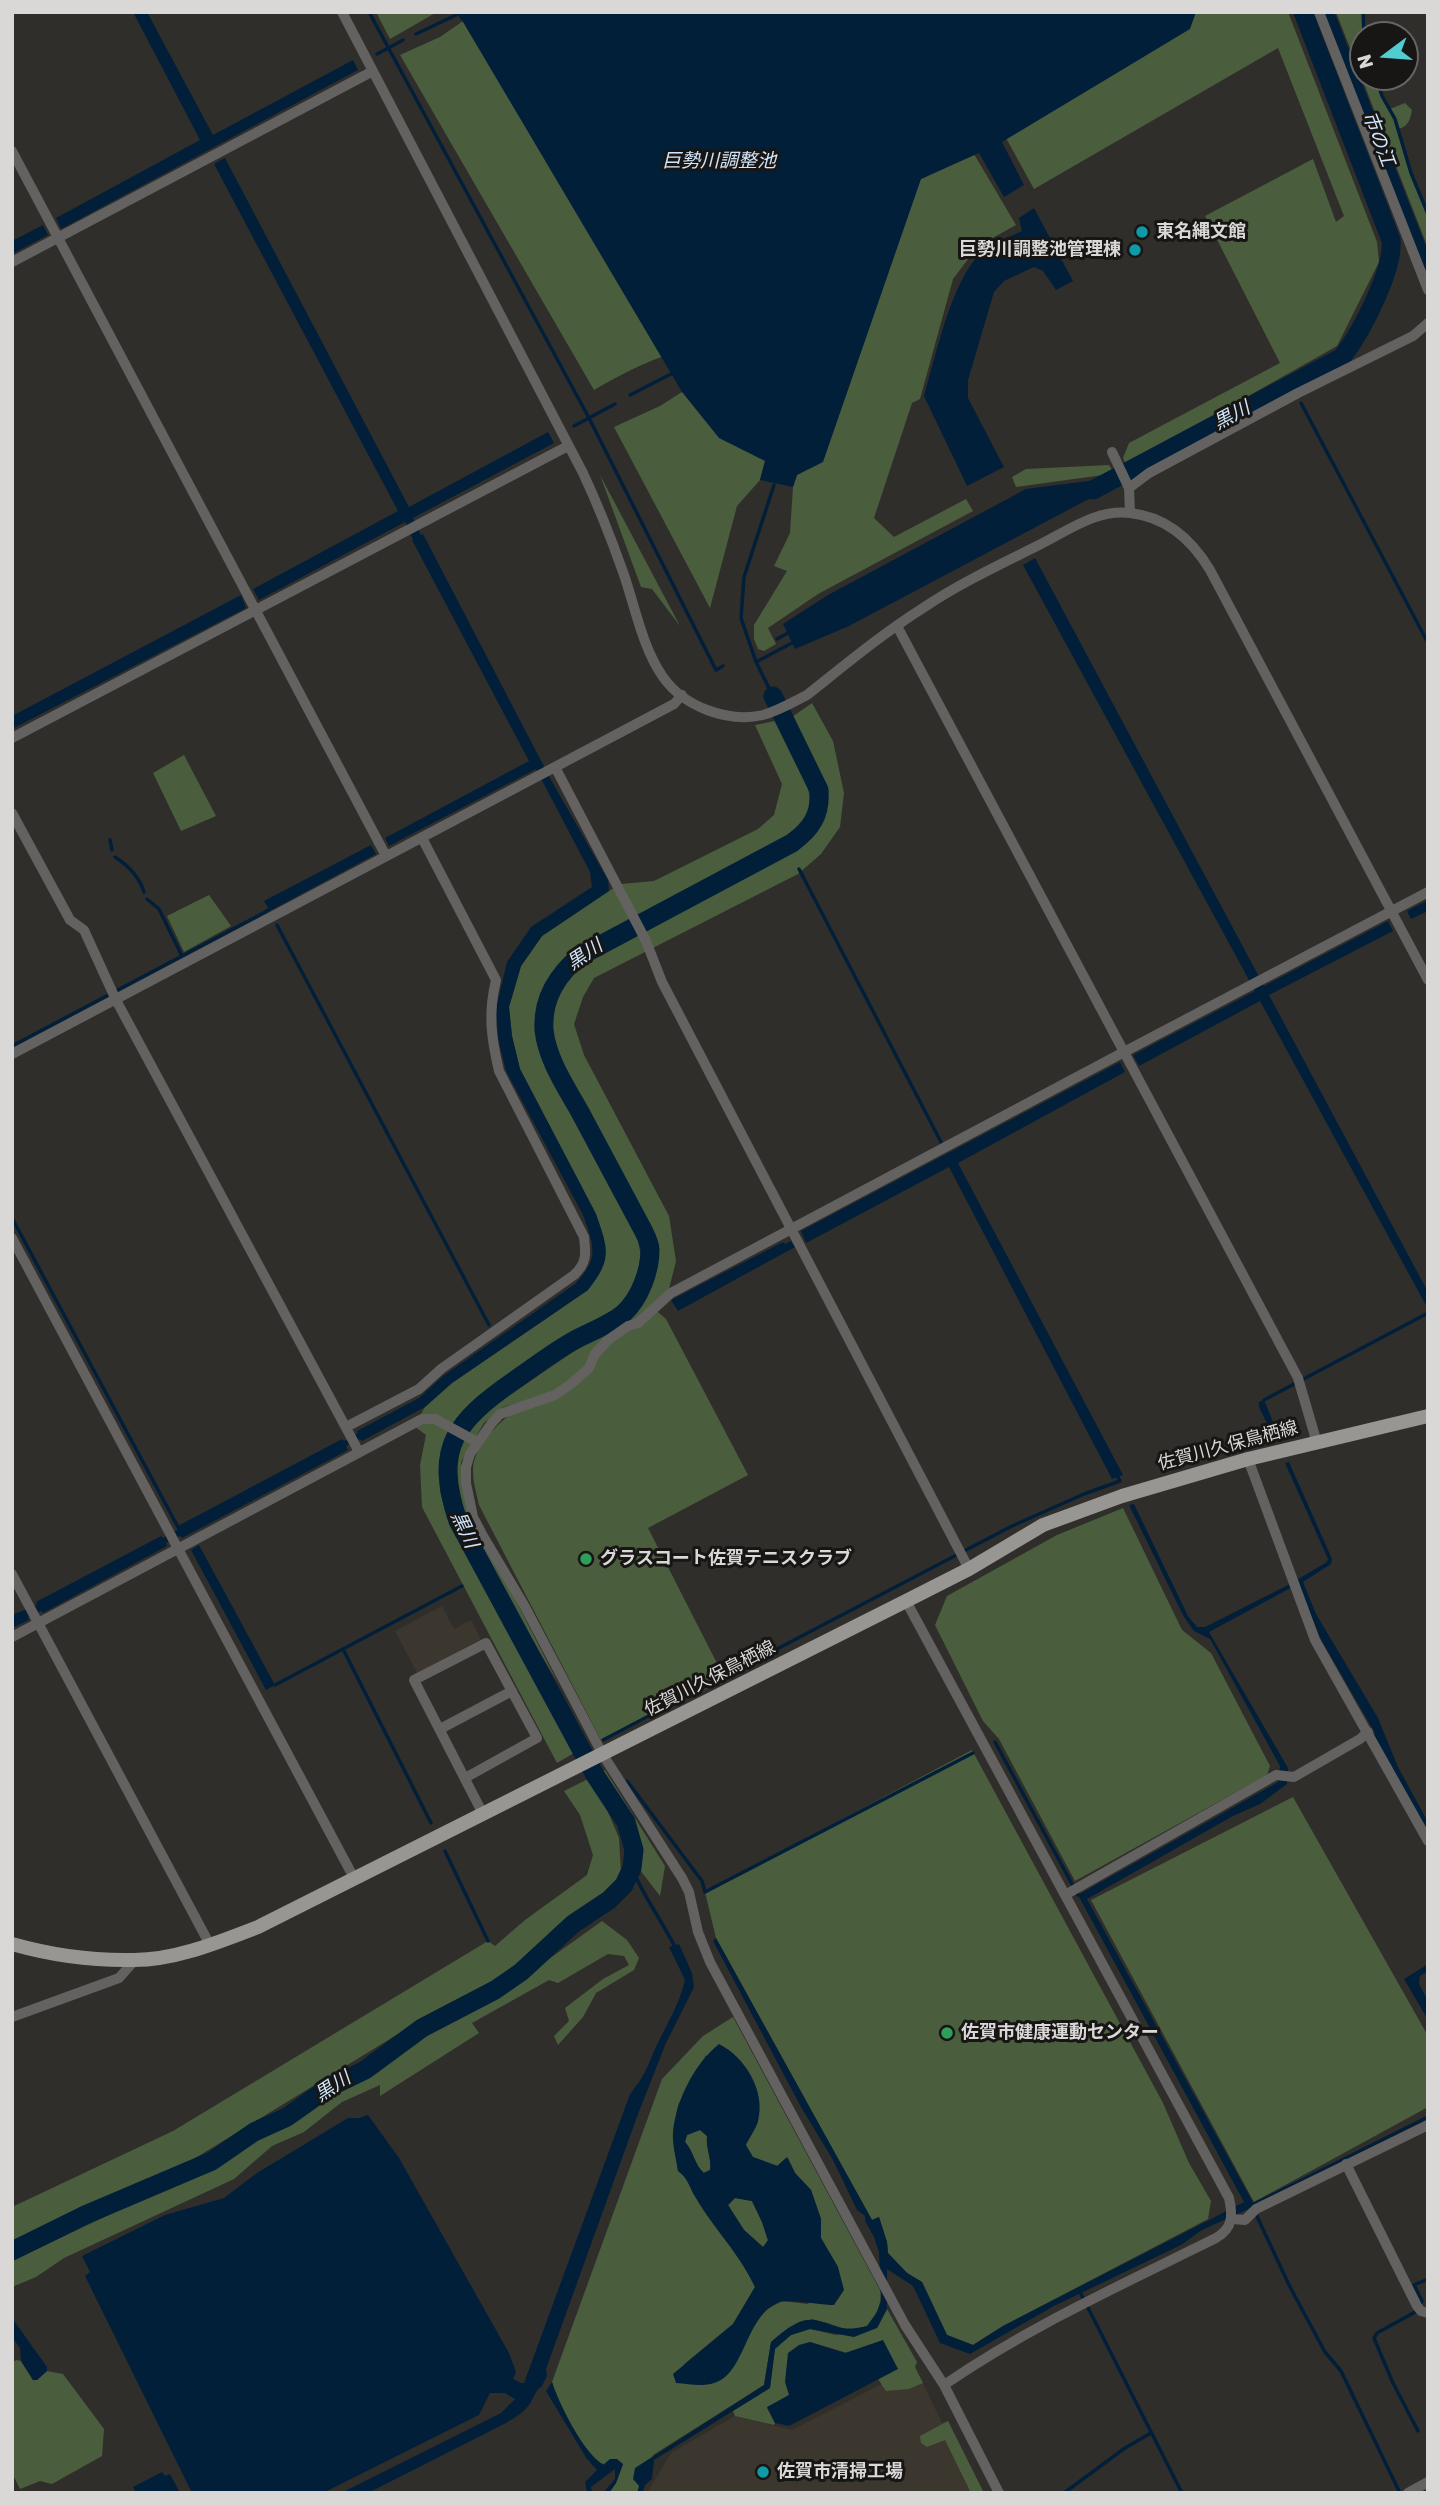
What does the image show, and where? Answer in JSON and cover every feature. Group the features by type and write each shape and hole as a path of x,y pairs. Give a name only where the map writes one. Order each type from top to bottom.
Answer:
{"main road":[{"name":"佐賀川久保鳥栖線","path":"12,1944 49,1954 135,1961 210,1945 258,1927 906,1601 963,1559 1043,1525 1122,1496 1248,1459 1428,1416"}],"street":[{"path":"342,12 568,446 609,531 650,653 664,678 682,695 716,714 763,715 807,695 924,607 977,576 1091,518 1130,513 1167,525 1184,536 1197,550 1428,980"},
{"path":"1319,12 1428,290"},
{"path":"12,262 54,230 216,154 373,71"},
{"path":"12,151 383,850"},
{"path":"1129,488 1149,473 1298,393 1413,336 1428,323"},
{"path":"12,738 252,601 407,532 568,446"},
{"path":"1112,452 1129,488 1130,513"},
{"path":"897,626 1300,1381 1317,1443"},
{"path":"12,1054 116,1000 383,850 422,838 674,704 682,695"},
{"path":"553,769 630,909 662,982 963,1559"},
{"path":"12,813 70,920 84,930 116,1000 353,1439"},
{"path":"12,1637 34,1615 185,1543 353,1439 441,1369 583,1266 587,1256 584,1237 499,1071 492,1041 490,1005 496,979 422,838"},
{"path":"999,2493 944,2385 905,2325 710,1962 698,1931 689,1892 682,1878 603,1755 524,1605 473,1517 466,1483 466,1467 475,1440 500,1414 555,1395 571,1384 589,1368 608,1340 628,1326 638,1323 671,1293 1428,892"},
{"path":"12,1238 169,1529 185,1543 354,1878"},
{"path":"353,1439 422,1419 435,1419 475,1440"},
{"path":"1248,1459 1315,1640 1428,1841"},
{"path":"12,1574 210,1945"},
{"path":"906,1601 1071,1891 1230,2203 1232,2219 1226,2232 1216,2238 990,2353 944,2385"},
{"path":"465,1778 537,1738 486,1643 414,1680 483,1814"},
{"path":"440,1729 512,1691"},
{"path":"1071,1891 1278,1775 1294,1777 1368,1732"},
{"path":"12,2017 119,1978 135,1961"},
{"path":"1232,2219 1245,2220 1254,2211 1428,2125"},
{"path":"1346,2164 1422,2310"},
{"path":"1408,2493 1428,2482"}],"shaded area":[{"path":"442,1606 454,1629 471,1620 481,1639 417,1673 395,1631"},
{"path":"915,2367 942,2423 948,2421 984,2493 647,2493 671,2453 735,2416 792,2430"}],"green space":[{"path":"376,12 437,12 390,39"},
{"path":"476,12 694,347 642,365 594,390 400,55 440,37"},
{"path":"1094,12 1288,12 1377,242 1379,262 1337,346 1126,465 1123,458 1129,443 1280,363 1205,216 1313,159 1336,222 1344,216 1278,48 1034,189 1006,138 1078,95"},
{"path":"1336,12 1363,12 1363,21 1349,21 1349,45"},
{"path":"1367,91 1380,91 1390,109 1405,103 1412,110 1408,122 1398,129 1411,173 1428,214 1428,248"},
{"path":"974,154 1016,225 978,246 953,279 920,399 912,403 874,518 894,537 966,499 973,511 818,594 768,628 776,644 764,651 758,649 754,639 754,625 787,571 774,566 790,533 793,487 797,475 765,461 760,480 737,506 710,608 614,427 660,406 682,392 710,363 921,179"},
{"path":"1109,465 1112,470 1103,475 1016,487 1012,477 1026,469"},
{"path":"600,475 680,626 652,589 641,587"},
{"name":"グラスコート佐賀テニスクラブ","path":"812,703 833,741 844,793 840,827 821,854 798,874 594,978 583,997 574,1024 584,1055 669,1216 676,1261 669,1289 652,1307 666,1319 748,1475 648,1528 725,1679 602,1742 479,1505 475,1489 473,1472 478,1450 493,1430 529,1400 503,1407 484,1423 461,1462 462,1488 559,1685 462,1520 452,1487 455,1458 483,1413 629,1314 645,1289 653,1257 649,1232 556,1055 550,1025 558,989 580,962 799,848 815,828 823,809 824,796 817,768 792,717"},
{"path":"775,721 807,782 809,809 803,824 785,841 573,952 551,978 538,1009 536,1032 545,1060 635,1227 641,1256 635,1285 616,1309 477,1399 455,1424 442,1455 440,1491 447,1518 574,1753 557,1763 422,1507 420,1465 426,1435 414,1426 425,1407 452,1383 588,1290 604,1239 596,1214 520,1069 512,1036 509,1007 521,966 542,936 609,891 621,884 654,881 758,829 774,815 782,784 755,725"},
{"path":"184,755 216,816 181,831 153,773"},
{"path":"209,895 231,926 184,952 167,916"},
{"path":"1123,1508 1182,1630 1211,1653 1270,1766 1267,1775 1075,1881 999,1739 983,1721 935,1625 947,1596 1057,1535"},
{"name":"佐賀市健康運動センター","path":"972,1750 1163,2103 1189,2163 1211,2201 1208,2219 1003,2326 973,2345 947,2335 922,2282 907,2273 888,2253 879,2217 872,2220 716,1938 705,1892"},
{"path":"605,1770 665,1866 660,1896 640,1870 639,1853 630,1822 598,1774"},
{"path":"590,1778 619,1838 621,1873 610,1891 573,1916 512,1972 434,2012 192,2160 12,2241 12,2207 173,2131 488,1941 495,1946 525,1920 587,1875 593,1855 580,1815 564,1791"},
{"name":"佐賀市健康運動センター","path":"1293,1797 1428,2036 1428,2107 1254,2202 1091,1900"},
{"path":"602,1921 627,1940 639,1958 634,1970 596,1993 583,2017 558,2045 554,2036 569,2021 565,2008 603,1979 629,1965 624,1956 608,1954 558,1983 549,1980 472,2023 479,2033 380,2096 380,2085 342,2102 304,2132 272,2146 234,2179 64,2258 36,2277 12,2287 12,2261 184,2179 222,2165 261,2135 287,2127 333,2094 363,2081 427,2030 496,1997"},
{"path":"733,2017 881,2292 880,2302 868,2326 849,2330 812,2319 771,2342 764,2385 653,2455 637,2493 609,2493 623,2464 603,2464 594,2458 572,2426 552,2382 662,2079 703,2036","holes":["706,2055 758,2122 745,2145 753,2157 778,2166 788,2158 795,2173 811,2190 821,2219 821,2238 838,2267 808,2304 782,2301 764,2311 755,2325 683,2365 733,2324 755,2287 687,2180 678,2171 673,2134 678,2105"]},
{"path":"700,2130 707,2136 710,2161 710,2170 703,2173 685,2142 687,2135"},
{"path":"735,2198 752,2201 768,2241 763,2247 744,2230 728,2205"},
{"path":"887,2309 917,2362 915,2367 923,2383 909,2389 886,2391 878,2379 898,2368 810,2342 789,2395 767,2408 774,2425 735,2416 733,2411 770,2388 775,2348 791,2335 810,2329 836,2335 877,2328"},
{"path":"21,2361 33,2380 37,2380 47,2371 63,2374 104,2429 102,2456 52,2484 40,2481 20,2489 12,2473 12,2362"},
{"path":"948,2421 984,2493 971,2493 945,2440 927,2447 921,2443 920,2436"}],"water":[{"path":"133,12 147,12 213,135 353,60 358,70 61,229 56,218 200,140"},
{"name":"巨勢川調整池","path":"455,12 1196,12 1190,29 1002,142 1024,185 1004,197 979,153 921,179 823,462 797,475 793,487 760,480 765,461 719,438 682,392"},
{"path":"225,158 409,507 548,432 554,443 413,518 550,778 608,880 609,891 542,936 521,966 509,1007 512,1036 520,1069 596,1214 605,1245 605,1262 588,1290 452,1383 425,1407 362,1441 360,1439 346,1446 348,1450 182,1538 180,1536 166,1543 167,1546 43,1613 41,1611 28,1617 29,1620 12,1628 12,1615 37,1605 36,1602 161,1536 163,1538 177,1530 178,1526 342,1439 344,1441 358,1433 357,1431 419,1398 443,1376 575,1284 591,1259 592,1244 583,1215 506,1071 498,1039 496,1008 507,962 531,927 592,887 590,872 536,769 389,846 385,838 529,761 405,522 259,600 253,589 398,511 214,164"},
{"path":"1034,208 1073,281 1056,290 1043,271 1034,267 1004,281 994,292 968,380 968,398 1004,467 967,486 924,396 947,316 964,275 987,248 1022,231 1019,218"},
{"path":"43,225 48,235 12,254 12,241"},
{"path":"1112,475 1119,483 849,626 795,649 783,624 828,595 1026,489 1104,479"},
{"path":"1035,558 1264,986 1388,921 1393,931 1269,995 1428,1292 1428,1309 1260,1001 1139,1066 1133,1055 1255,991 1023,565"},
{"path":"241,595 246,608 12,729 12,716"},
{"path":"371,845 376,854 266,913 268,908 264,901"},
{"path":"1428,900 1428,911 1411,919 1407,911"},
{"path":"1120,1062 1125,1072 958,1163 1123,1475 1112,1479 949,1167 806,1243 801,1231"},
{"path":"791,1241 795,1247 678,1311 671,1300 783,1242 785,1244"},
{"path":"1264,1400 1280,1439 1275,1440 1259,1407 1259,1402"},
{"path":"1289,1462 1332,1559 1331,1564 1303,1582 1316,1614 1378,1718 1398,1767 1428,1822 1428,1834 1374,1736 1375,1733 1321,1640 1298,1584 1209,1632 1288,1768 1287,1784 1260,1804 1233,1816 1087,1899 1255,2206 1202,2230 1181,2245 1054,2306 970,2354 940,2343 913,2286 887,2269 887,2309 877,2328 854,2337 810,2329 791,2335 775,2349 770,2388 654,2460 652,2479 645,2485 642,2493 637,2493 639,2486 633,2479 635,2468 764,2385 771,2342 780,2334 796,2323 808,2320 844,2328 867,2326 881,2301 879,2252 865,2216 857,2210 833,2160 801,2107 713,1941 716,1938 872,2220 879,2217 888,2253 907,2273 922,2282 947,2335 973,2345 1003,2326 1244,2202 1078,1895 1278,1782 1280,1766 1210,1639 1194,1631 1184,1617 1129,1505 1134,1504 1188,1616 1197,1627 1205,1627 1327,1562 1285,1463"},
{"path":"199,1545 275,1685 266,1690 191,1550"},
{"path":"679,1944 692,1973 694,1987 666,2043 638,2114 546,2369 547,2376 527,2408 506,2423 368,2493 341,2493 501,2413 515,2399 505,2393 490,2393 479,2415 323,2493 192,2493 85,2276 90,2272 82,2256 165,2215 224,2198 257,2173 348,2118 368,2115 399,2158 509,2353 516,2372 513,2379 524,2383 630,2094 639,2083 679,1999 685,1980 669,1947"},
{"path":"1428,1964 1428,1971 1420,1976 1419,1984 1428,2001 1428,2020 1404,1979"},
{"path":"719,2044 737,2057 751,2076 759,2098 760,2110 757,2124 746,2145 753,2157 777,2166 787,2157 795,2173 811,2190 821,2219 821,2238 838,2267 844,2290 834,2305 784,2301 768,2309 759,2318 740,2357 725,2377 714,2383 695,2385 676,2383 673,2374 733,2324 755,2287 687,2180 678,2171 673,2137 678,2108 694,2072","holes":["700,2130 707,2136 710,2161 710,2170 704,2173 685,2142 687,2135","735,2198 752,2201 768,2240 763,2247 744,2230 728,2205"]},
{"path":"12,2318 47,2367 47,2371 37,2380 33,2380 21,2361 20,2348 12,2337"},
{"path":"883,2340 898,2369 789,2426 775,2423 767,2407 789,2395 785,2382 788,2353 799,2345 810,2342 845,2353"},
{"path":"552,2382 566,2415 587,2449 603,2465 610,2459 617,2459 623,2464 609,2493 603,2493 615,2479 615,2469 591,2487 592,2493 587,2493 585,2482 597,2470 587,2459 546,2391"},
{"path":"162,2472 165,2476 170,2474 179,2491 136,2493 133,2487"}],"waterway":[{"path":"369,12 589,418 716,670 723,666"},
{"name":"黒川","path":"1093,490 1341,358 1357,334 1382,284 1391,240 1303,12"},
{"name":"市の江","path":"1329,12 1428,265"},
{"path":"1363,12 1363,21"},
{"path":"416,34 456,15"},
{"path":"377,54 403,40"},
{"path":"1380,91 1395,119 1411,173 1428,214"},
{"path":"630,395 671,374"},
{"path":"1301,403 1428,643"},
{"path":"574,426 615,404"},
{"path":"756,662 741,618 744,577 774,485"},
{"path":"777,639 788,633"},
{"path":"773,696 756,662 792,643"},
{"name":"黒川","path":"12,2251 85,2215 212,2161 254,2132 287,2117 328,2088 365,2070 422,2028 495,1990 521,1972 573,1924 609,1900 624,1885 632,1868 634,1850 626,1822 595,1775 458,1521 448,1474 449,1455 464,1423 478,1409 558,1350 624,1313 643,1284 650,1258 649,1242 553,1062 544,1030 546,1008 558,979 580,956 792,843 809,827 818,807 819,790 773,696"},
{"path":"110,840 112,850"},
{"path":"115,857 133,872 144,892"},
{"path":"799,869 941,1142"},
{"path":"147,899 159,909 182,956"},
{"path":"12,1046 267,911"},
{"path":"277,925 489,1325"},
{"path":"12,1218 179,1529"},
{"path":"1264,1400 1428,1313"},
{"path":"603,1740 1012,1526 1120,1481 1118,1477"},
{"path":"275,1685 462,1586"},
{"path":"343,1649 431,1823"},
{"path":"995,1742 1078,1895"},
{"path":"627,1781 702,1881 705,1892 973,1753"},
{"path":"445,1851 488,1941"},
{"path":"632,1868 675,1947"},
{"path":"1254,2204 1428,2117"},
{"path":"1255,2212 1290,2287 1325,2352 1341,2371 1400,2493"},
{"path":"1420,2304 1422,2301 1414,2285 1428,2279"},
{"path":"1080,2292 1182,2493"},
{"path":"1417,2311 1377,2333 1374,2338 1418,2431"},
{"path":"1064,2493 1125,2448 1151,2433"}],"place":[{"name":"東名縄文館","path":"1142,232"},
{"name":"巨勢川調整池管理棟","path":"1135,250"},
{"name":"グラスコート佐賀テニスクラブ","path":"586,1559"},
{"name":"佐賀市健康運動センター","path":"947,2033"},
{"name":"佐賀市清掃工場","path":"763,2472"}]}
